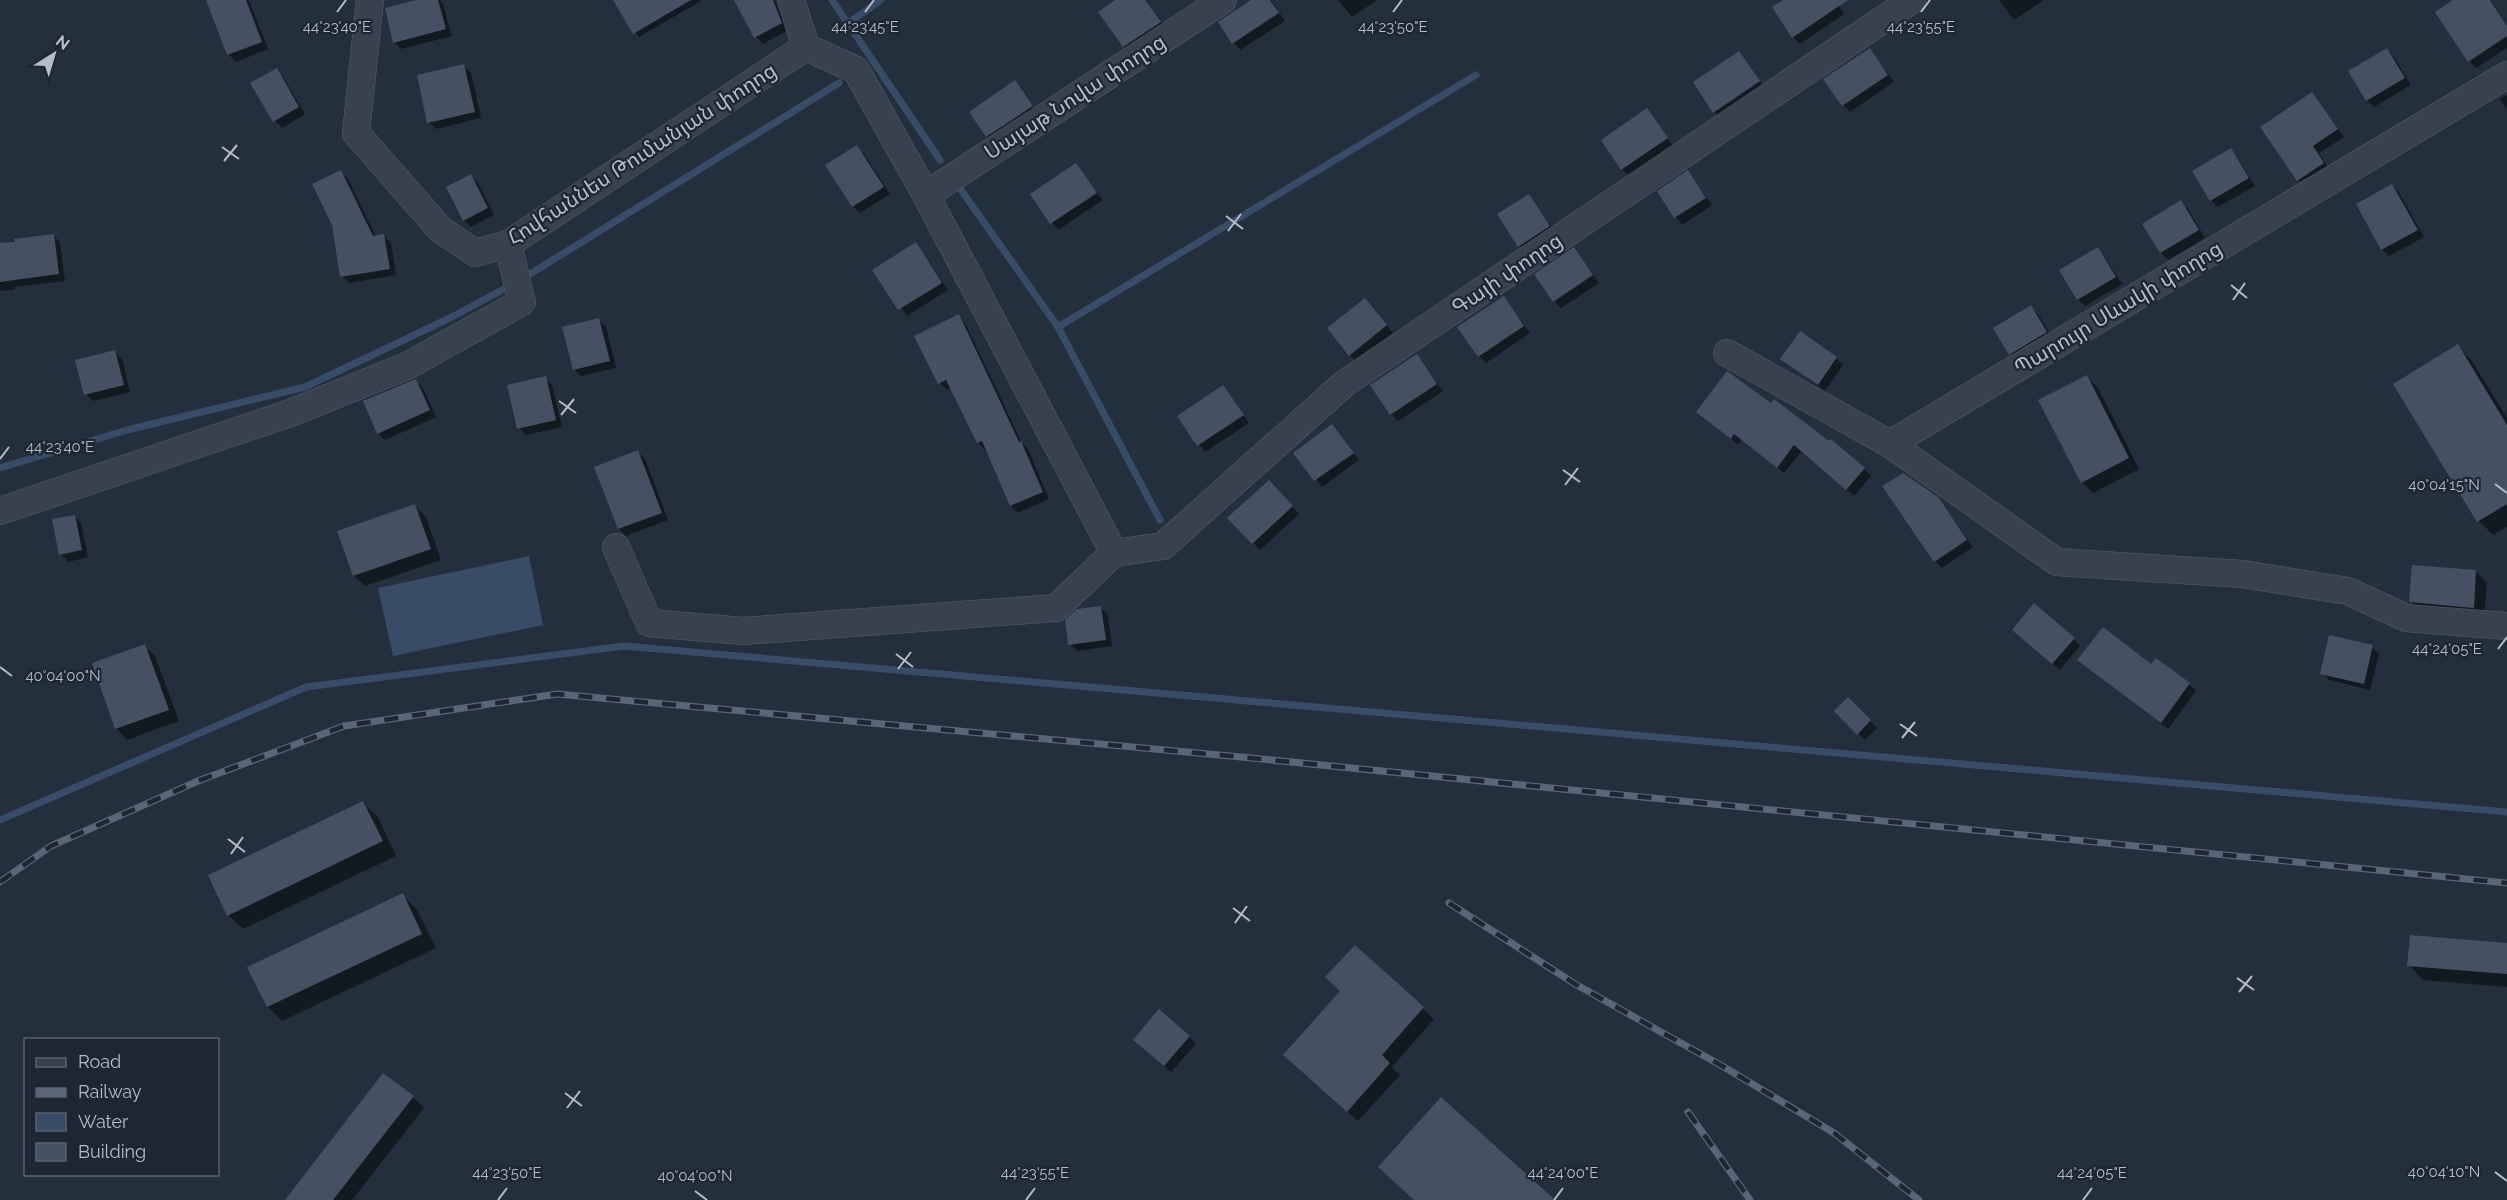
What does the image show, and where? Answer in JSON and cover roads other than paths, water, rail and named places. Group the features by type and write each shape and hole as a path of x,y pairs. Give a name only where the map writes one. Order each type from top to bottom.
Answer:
{"street":[{"name":"Հովհաննես Թումանյան փողոց","path":"370,0 356,133 440,229 475,253 508,244 806,47"},
{"path":"616,547 649,623 743,631 1056,608 1114,553 926,195 856,70 806,47 790,0"},
{"name":"Սայաթ Նովա փողոց","path":"926,195 1223,0"},
{"name":"Գայի փողոց","path":"1114,553 1163,546 1345,383 1912,0"},
{"name":"Պարույր Սևակի փողոց","path":"1890,444 2507,75"},
{"path":"0,511 293,412 407,366 522,302 508,244"},
{"path":"1727,353 1890,444 2057,562 2242,574 2348,591 2406,618 2507,626"}],"water":[{"path":"529,556 543,625 393,656 378,588"}],"waterway":[{"path":"832,0 940,160"},
{"path":"847,24 881,0"},
{"path":"1058,327 1476,75"},
{"path":"522,279 839,83"},
{"path":"961,190 1058,327 1160,520"},
{"path":"0,468 127,430 305,387 452,317 513,284"},
{"path":"0,820 306,687 624,646 2507,812"}],"railway":[{"path":"0,882 51,846 198,781 344,726 557,694 1241,757 2507,883"},
{"path":"1449,903 1575,984 1724,1067 1834,1133 1919,1200"},
{"path":"1688,1112 1750,1200"}]}
